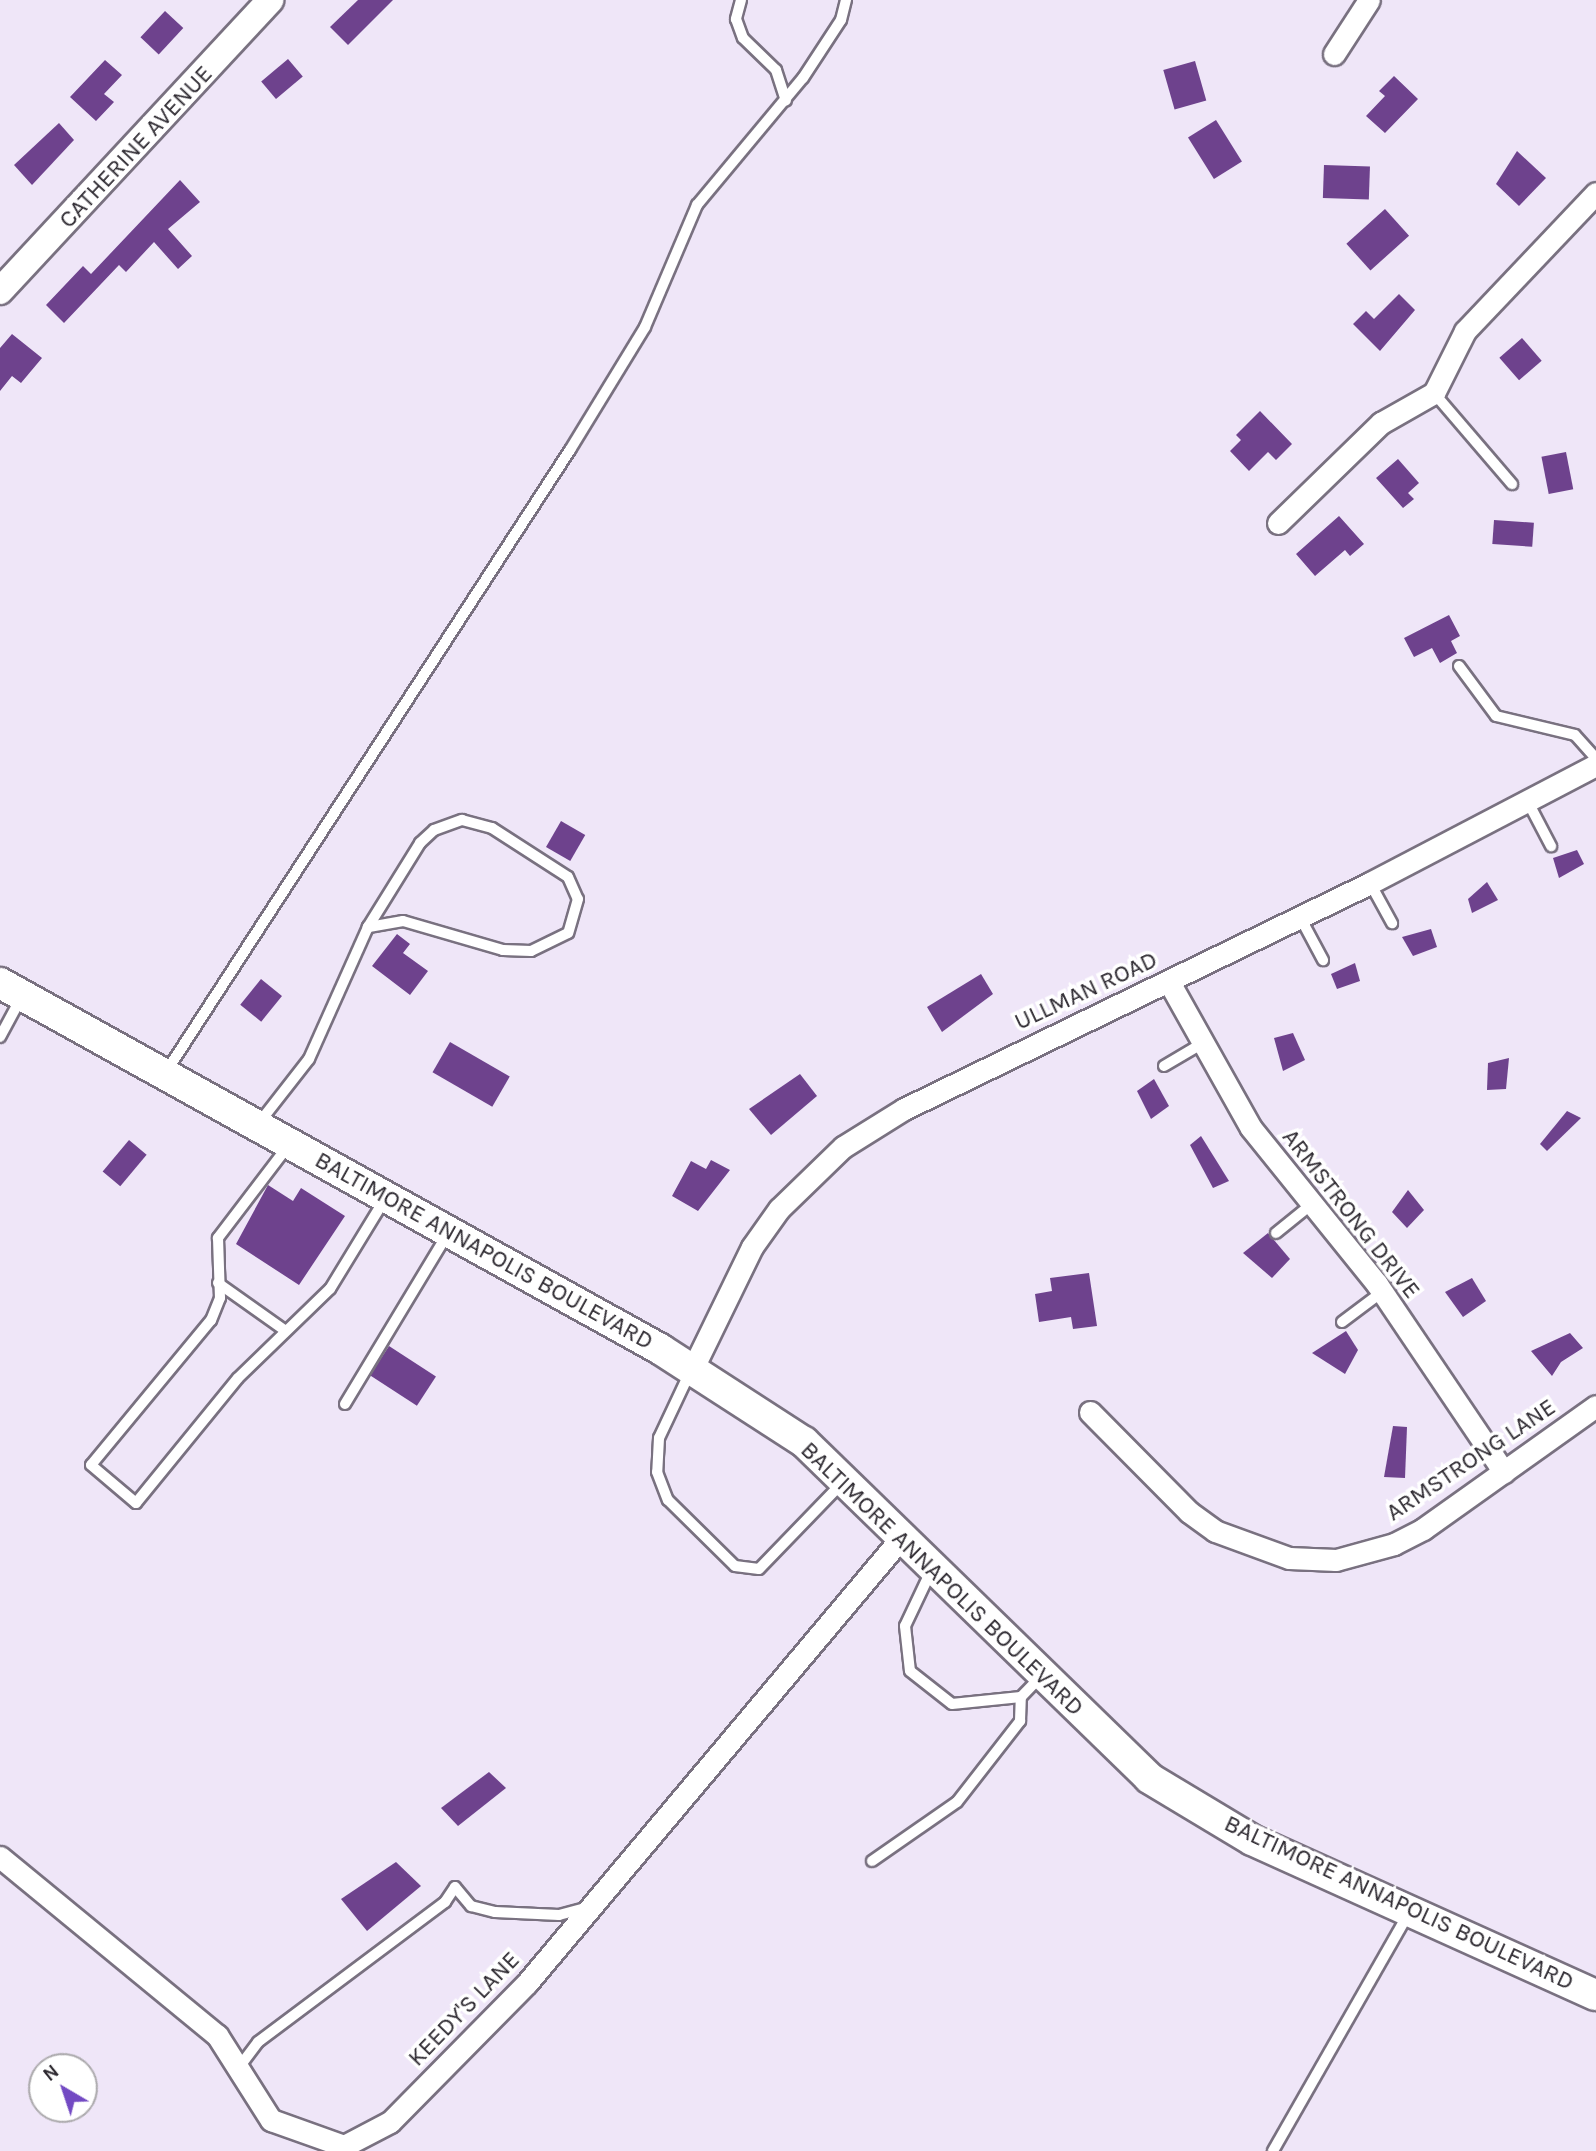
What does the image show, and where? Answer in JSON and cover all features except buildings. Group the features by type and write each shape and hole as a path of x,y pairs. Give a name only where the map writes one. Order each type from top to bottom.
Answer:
{"main road":[{"name":"BALTIMORE ANNAPOLIS BOULEVARD","path":"11,989 166,1072 257,1126 693,1368 804,1442 932,1569 1031,1687 1149,1778 1252,1840 1596,1995"}],"street":[{"name":"CATHERINE AVENUE","path":"0,291 270,0"},
{"path":"1334,54 1369,0"},
{"path":"1278,523 1381,423 1434,393 1465,331 1596,193"},
{"name":"ULLMAN ROAD","path":"693,1368 759,1237 779,1209 843,1147 916,1103 1370,883 1596,765"},
{"name":"ARMSTRONG DRIVE","path":"1169,982 1251,1129 1382,1292 1504,1472"},
{"name":"ARMSTRONG LANE","path":"1090,1412 1198,1518 1250,1548 1289,1558 1336,1560 1394,1544 1504,1472 1596,1406"},
{"name":"KEEDY'S LANE","path":"0,1857 217,2035 240,2066 271,2120 344,2146 390,2122 527,1983 901,1538"}],"lane":[{"path":"741,0 736,19 743,37 776,70 786,100"},
{"path":"166,1072 577,439 645,327 696,205 786,100 841,20 846,0"},
{"path":"1434,393 1512,484"},
{"path":"1459,666 1496,716 1575,735 1596,758"},
{"path":"1528,802 1551,846"},
{"path":"257,1126 309,1059 368,927 420,843 451,821 492,828 568,877 578,899 576,923 568,933 531,951 491,947 403,921 368,927"},
{"path":"1370,883 1392,923"},
{"path":"1300,917 1323,960"},
{"path":"0,1037 11,989"},
{"path":"1164,1066 1203,1043"},
{"path":"290,1144 218,1238 220,1298 211,1320 91,1465 136,1503 283,1329 330,1289 387,1197"},
{"path":"1276,1233 1312,1204"},
{"path":"345,1404 449,1231"},
{"path":"218,1283 283,1329"},
{"path":"1342,1322 1382,1292"},
{"path":"693,1368 659,1438 657,1472 668,1500 735,1566 759,1569 844,1481"},
{"path":"932,1569 905,1626 910,1671 952,1704 1031,1687"},
{"path":"872,1861 957,1802 1020,1721 1031,1687"},
{"path":"240,2066 258,2042 445,1902 455,1887 471,1906 495,1912 559,1914 591,1907"},
{"path":"1273,2151 1411,1910"}]}
